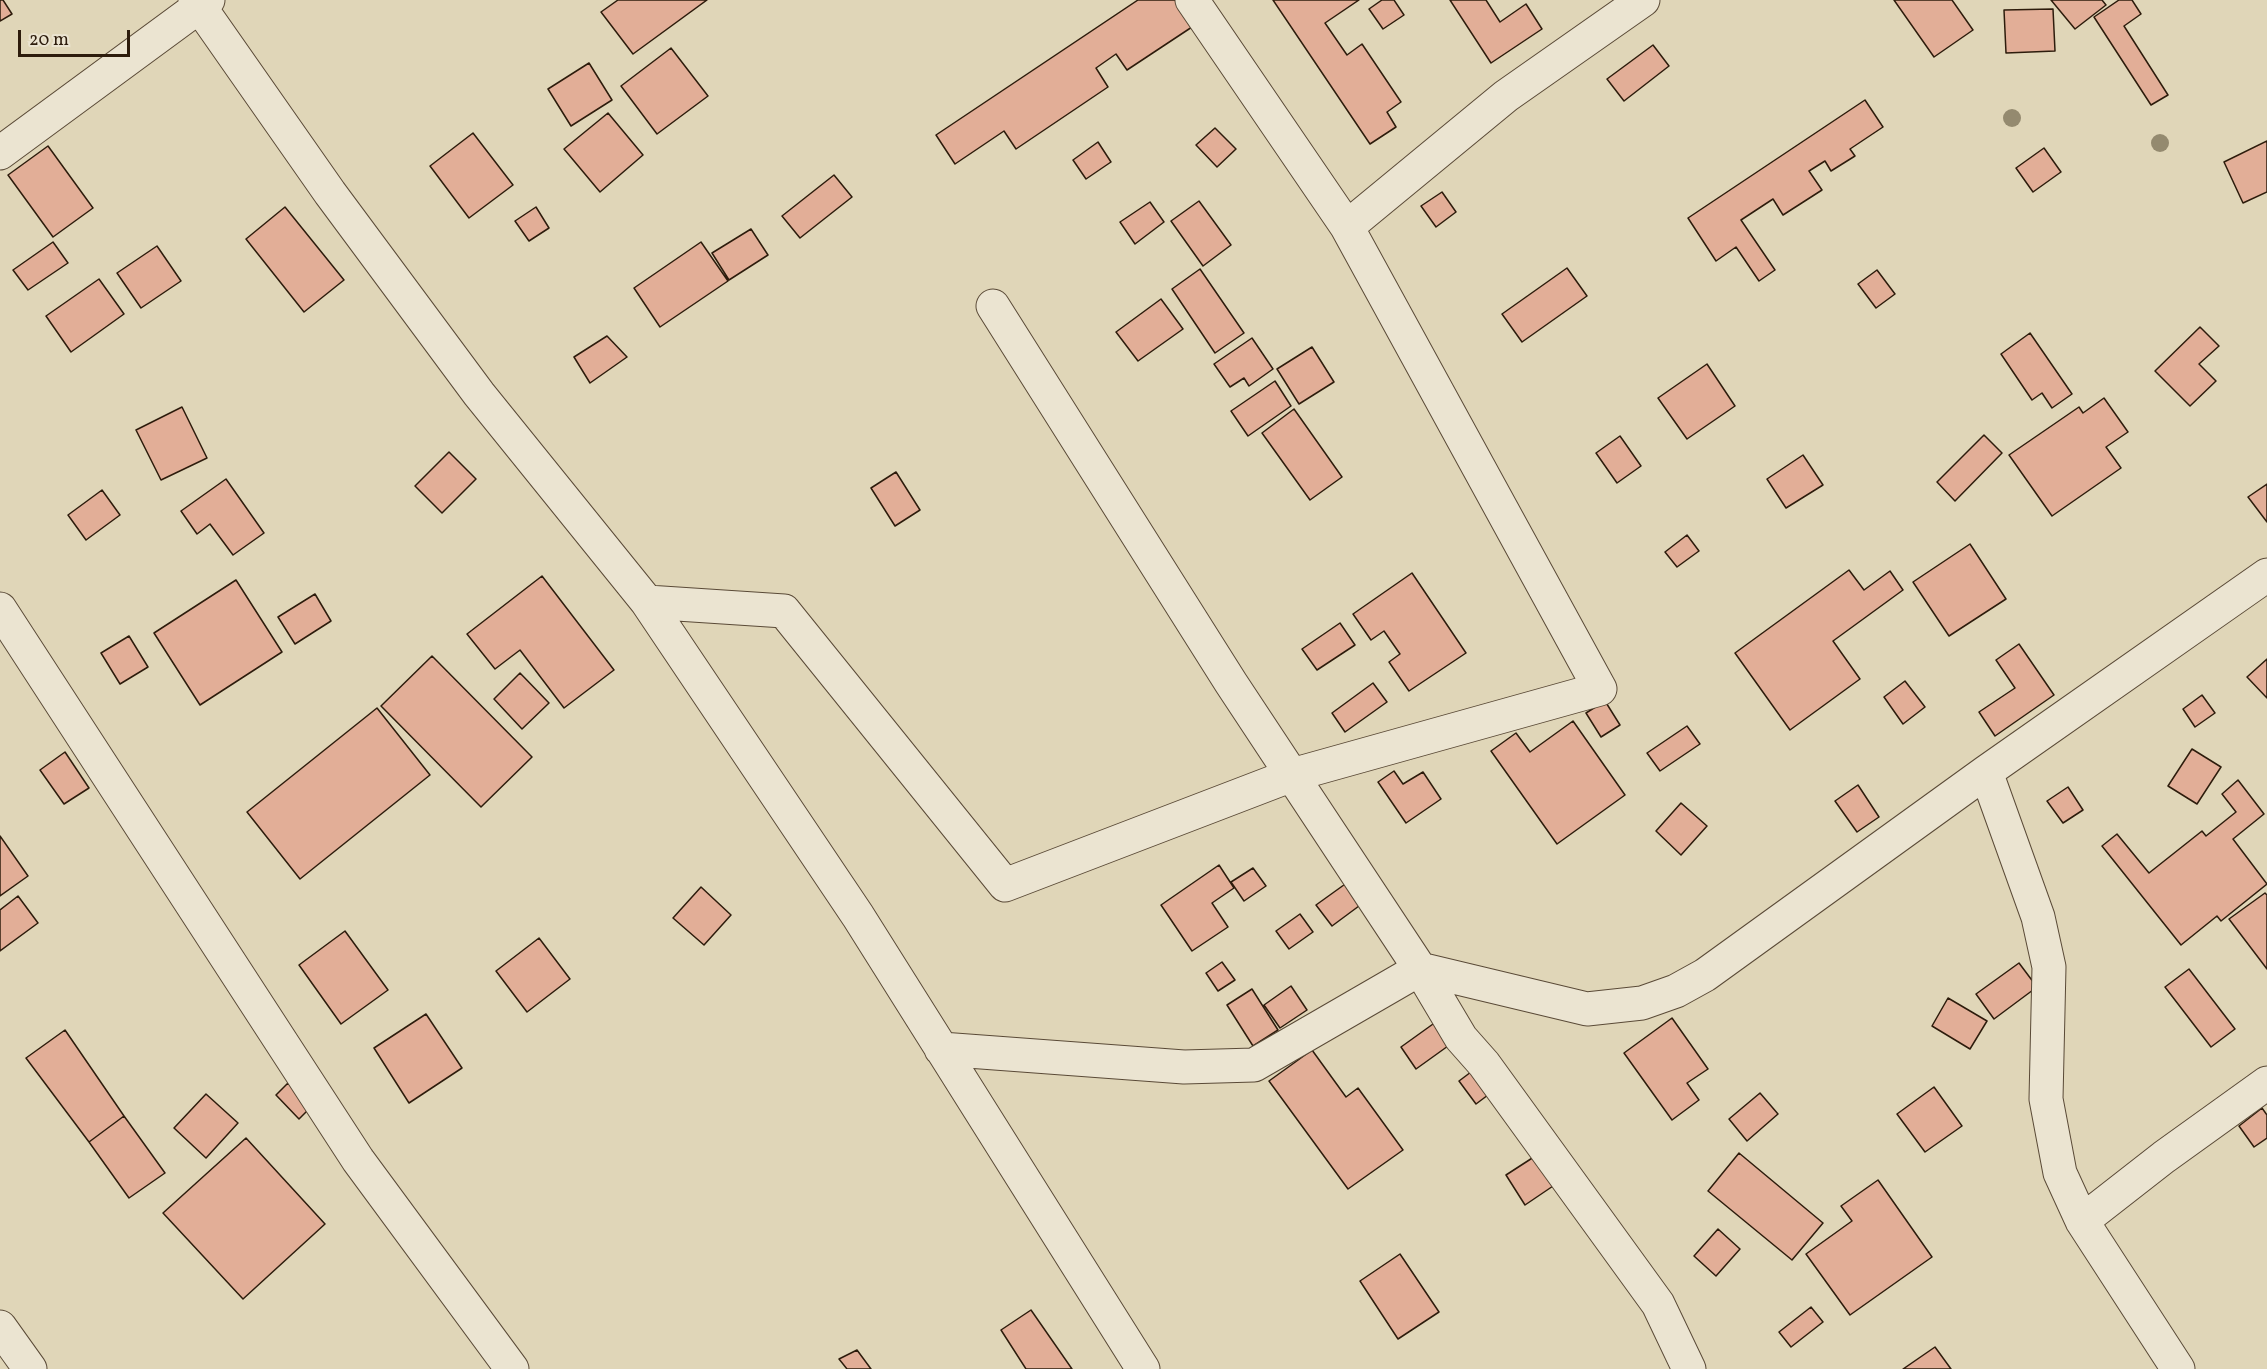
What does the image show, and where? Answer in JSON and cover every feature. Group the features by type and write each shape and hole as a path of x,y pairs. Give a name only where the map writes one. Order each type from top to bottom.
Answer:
{"street":[{"path":"646,602 784,611 1005,885 1292,774 1600,689 1347,227 1192,0"},
{"path":"1347,227 1506,96 1643,0"},
{"path":"0,153 201,2 330,193 479,394 646,602 858,916 1137,1367"},
{"path":"993,306 1292,774 1420,969 1461,1038 1484,1064 1658,1304 1689,1369"},
{"path":"941,1049 1184,1066 1254,1065 1420,969 1587,1009 1642,1003 1676,991 1705,975 1986,772 2267,575"},
{"path":"0,609 358,1160 512,1369"},
{"path":"1986,772 2038,917 2049,967 2046,1099 2060,1173 2082,1221 2178,1369"},
{"path":"2082,1221 2164,1157 2267,1083"},
{"path":"0,1327 30,1369"}],"building":[{"path":"0,0 3,0 12,14 0,21"},
{"path":"618,0 707,0 633,54 601,12"},
{"path":"1138,0 1175,0 1192,27 1127,70 1116,54 1096,68 1108,87 1016,149 1004,131 955,164 936,135"},
{"path":"1273,0 1359,0 1325,23 1347,55 1362,44 1401,102 1387,112 1396,127 1370,144"},
{"path":"1382,0 1394,0 1404,15 1383,29 1369,9"},
{"path":"1450,0 1486,0 1500,22 1526,4 1542,29 1491,63"},
{"path":"1894,0 1952,0 1973,30 1934,57"},
{"path":"2051,0 2102,0 2106,5 2075,29"},
{"path":"2119,0 2132,0 2141,14 2124,26 2168,95 2151,105 2094,17"},
{"path":"2053,9 2055,51 2006,53 2004,10"},
{"path":"1653,45 1669,66 1624,101 1607,79"},
{"path":"671,48 708,96 657,134 621,86"},
{"path":"589,63 612,100 571,126 548,89"},
{"path":"1865,100 1883,127 1850,149 1855,156 1831,171 1825,161 1809,171 1822,190 1783,215 1773,199 1741,220 1775,270 1759,281 1736,247 1716,261 1688,218"},
{"path":"608,113 643,155 600,192 564,149"},
{"path":"1215,128 1236,149 1217,167 1196,145"},
{"path":"473,133 513,185 469,218 430,166"},
{"path":"2267,141 2267,192 2243,203 2224,162"},
{"path":"1098,142 1111,162 1086,179 1073,160"},
{"path":"48,146 93,208 53,237 8,175"},
{"path":"2044,148 2061,172 2033,192 2016,168"},
{"path":"834,175 852,197 800,238 782,216"},
{"path":"1442,192 1456,212 1436,227 1421,206"},
{"path":"1199,201 1231,245 1203,266 1171,221"},
{"path":"1150,202 1164,222 1135,244 1120,222"},
{"path":"285,207 344,280 304,312 246,239"},
{"path":"536,207 549,228 529,241 515,221"},
{"path":"751,229 768,255 729,280 712,253"},
{"path":"53,242 68,263 28,290 13,270"},
{"path":"701,242 728,281 660,327 634,288"},
{"path":"157,246 181,281 141,308 117,273"},
{"path":"1567,268 1587,296 1522,342 1502,314"},
{"path":"1200,269 1244,333 1215,353 1172,289"},
{"path":"1877,270 1895,294 1876,308 1858,284"},
{"path":"99,279 124,314 71,352 46,316"},
{"path":"1161,299 1183,329 1138,361 1116,332"},
{"path":"2200,327 2219,346 2199,364 2216,381 2190,406 2155,371"},
{"path":"2030,333 2072,394 2052,408 2042,393 2032,400 2001,354"},
{"path":"607,336 627,357 590,383 574,357"},
{"path":"1252,338 1273,369 1249,386 1244,378 1230,387 1214,364"},
{"path":"1312,347 1334,382 1299,404 1277,369"},
{"path":"1707,364 1735,406 1687,439 1658,398"},
{"path":"1275,381 1291,406 1248,436 1231,411"},
{"path":"2104,398 2128,432 2106,447 2121,468 2052,516 2009,455 2079,407 2083,413"},
{"path":"182,407 207,458 161,480 136,430"},
{"path":"1294,409 1342,477 1310,500 1262,433"},
{"path":"1984,435 2002,453 1955,501 1937,482"},
{"path":"1620,436 1641,466 1617,483 1596,453"},
{"path":"449,452 476,479 442,513 415,486"},
{"path":"1803,455 1823,485 1786,508 1767,479"},
{"path":"896,472 920,510 895,526 871,488"},
{"path":"226,479 264,533 233,555 210,524 197,534 181,511"},
{"path":"2267,484 2267,522 2248,497"},
{"path":"102,490 120,515 86,540 68,515"},
{"path":"1687,535 1699,551 1677,567 1665,552"},
{"path":"1970,544 2006,599 1949,636 1913,582"},
{"path":"1849,570 1864,590 1890,571 1903,590 1833,641 1860,679 1790,730 1735,653"},
{"path":"1412,573 1466,653 1409,691 1389,662 1400,654 1384,631 1371,640 1353,614"},
{"path":"542,576 614,670 564,708 520,650 495,669 467,634"},
{"path":"236,580 282,652 200,705 154,633"},
{"path":"315,594 331,621 295,644 278,617"},
{"path":"1340,623 1355,645 1317,670 1302,649"},
{"path":"129,636 148,667 120,684 101,653"},
{"path":"2019,644 2054,695 1995,736 1979,712 2015,688 1996,660"},
{"path":"432,656 532,757 481,807 381,706"},
{"path":"2267,659 2267,698 2247,677"},
{"path":"520,673 549,703 522,729 494,699"},
{"path":"1905,681 1925,707 1903,724 1884,697"},
{"path":"1373,683 1387,702 1345,732 1332,713"},
{"path":"2202,695 2215,713 2195,727 2183,709"},
{"path":"1605,701 1620,725 1601,737 1586,713"},
{"path":"377,708 430,775 300,879 247,812"},
{"path":"1573,721 1625,795 1557,844 1491,751 1516,733 1530,752"},
{"path":"1687,726 1700,744 1660,771 1647,753"},
{"path":"2192,749 2221,767 2197,804 2168,786"},
{"path":"65,752 89,788 64,804 40,770"},
{"path":"1394,771 1403,784 1423,772 1441,799 1406,823 1378,782"},
{"path":"2238,780 2264,814 2233,839 2267,884 2221,921 2217,916 2181,945 2102,846 2117,834 2149,873 2202,831 2206,836 2236,812 2222,794"},
{"path":"1858,785 1879,817 1857,832 1835,801"},
{"path":"2068,787 2083,810 2063,823 2047,801"},
{"path":"1681,803 1707,826 1681,855 1656,831"},
{"path":"0,836 28,876 0,896"},
{"path":"1219,865 1234,888 1212,903 1228,927 1192,951 1161,905"},
{"path":"1253,868 1266,886 1244,901 1231,882"},
{"path":"1348,882 1363,903 1332,926 1316,905"},
{"path":"701,887 731,915 704,945 673,918"},
{"path":"2265,893 2267,895 2267,969 2229,919"},
{"path":"18,896 38,923 0,951 0,910"},
{"path":"1300,914 1313,932 1289,949 1276,931"},
{"path":"345,931 388,990 341,1024 299,965"},
{"path":"539,938 570,979 527,1012 496,971"},
{"path":"1222,962 1235,980 1218,991 1206,973"},
{"path":"2019,963 2037,987 1994,1019 1976,994"},
{"path":"2189,969 2235,1029 2211,1047 2165,987"},
{"path":"1291,986 1307,1010 1280,1028 1264,1005"},
{"path":"1252,989 1278,1030 1253,1046 1227,1005"},
{"path":"1948,998 1987,1021 1970,1049 1932,1026"},
{"path":"426,1014 462,1068 409,1103 374,1048"},
{"path":"1672,1018 1708,1069 1687,1083 1699,1100 1672,1120 1624,1053"},
{"path":"1440,1019 1455,1041 1416,1069 1401,1047"},
{"path":"65,1030 124,1116 89,1142 26,1058"},
{"path":"1312,1050 1346,1097 1358,1088 1403,1150 1348,1189 1269,1081"},
{"path":"1475,1069 1492,1092 1476,1104 1459,1081"},
{"path":"288,1083 312,1106 299,1119 276,1095"},
{"path":"1934,1087 1962,1126 1925,1152 1897,1114"},
{"path":"1760,1093 1778,1114 1747,1141 1729,1119"},
{"path":"206,1094 238,1123 206,1158 174,1128"},
{"path":"2262,1108 2267,1115 2267,1138 2254,1147 2239,1126"},
{"path":"124,1116 165,1173 129,1198 89,1142"},
{"path":"246,1138 325,1224 243,1299 163,1213"},
{"path":"1540,1153 1559,1182 1525,1205 1506,1175"},
{"path":"1739,1153 1823,1223 1792,1260 1708,1191"},
{"path":"1878,1180 1932,1257 1850,1315 1806,1254 1852,1221 1841,1206"},
{"path":"1718,1229 1740,1249 1716,1276 1694,1256"},
{"path":"1400,1254 1439,1312 1398,1339 1360,1281"},
{"path":"1811,1307 1823,1322 1791,1347 1779,1332"},
{"path":"1031,1310 1072,1369 1026,1369 1001,1330"},
{"path":"1935,1347 1951,1369 1903,1369"},
{"path":"857,1350 871,1369 847,1369 839,1359"}]}
